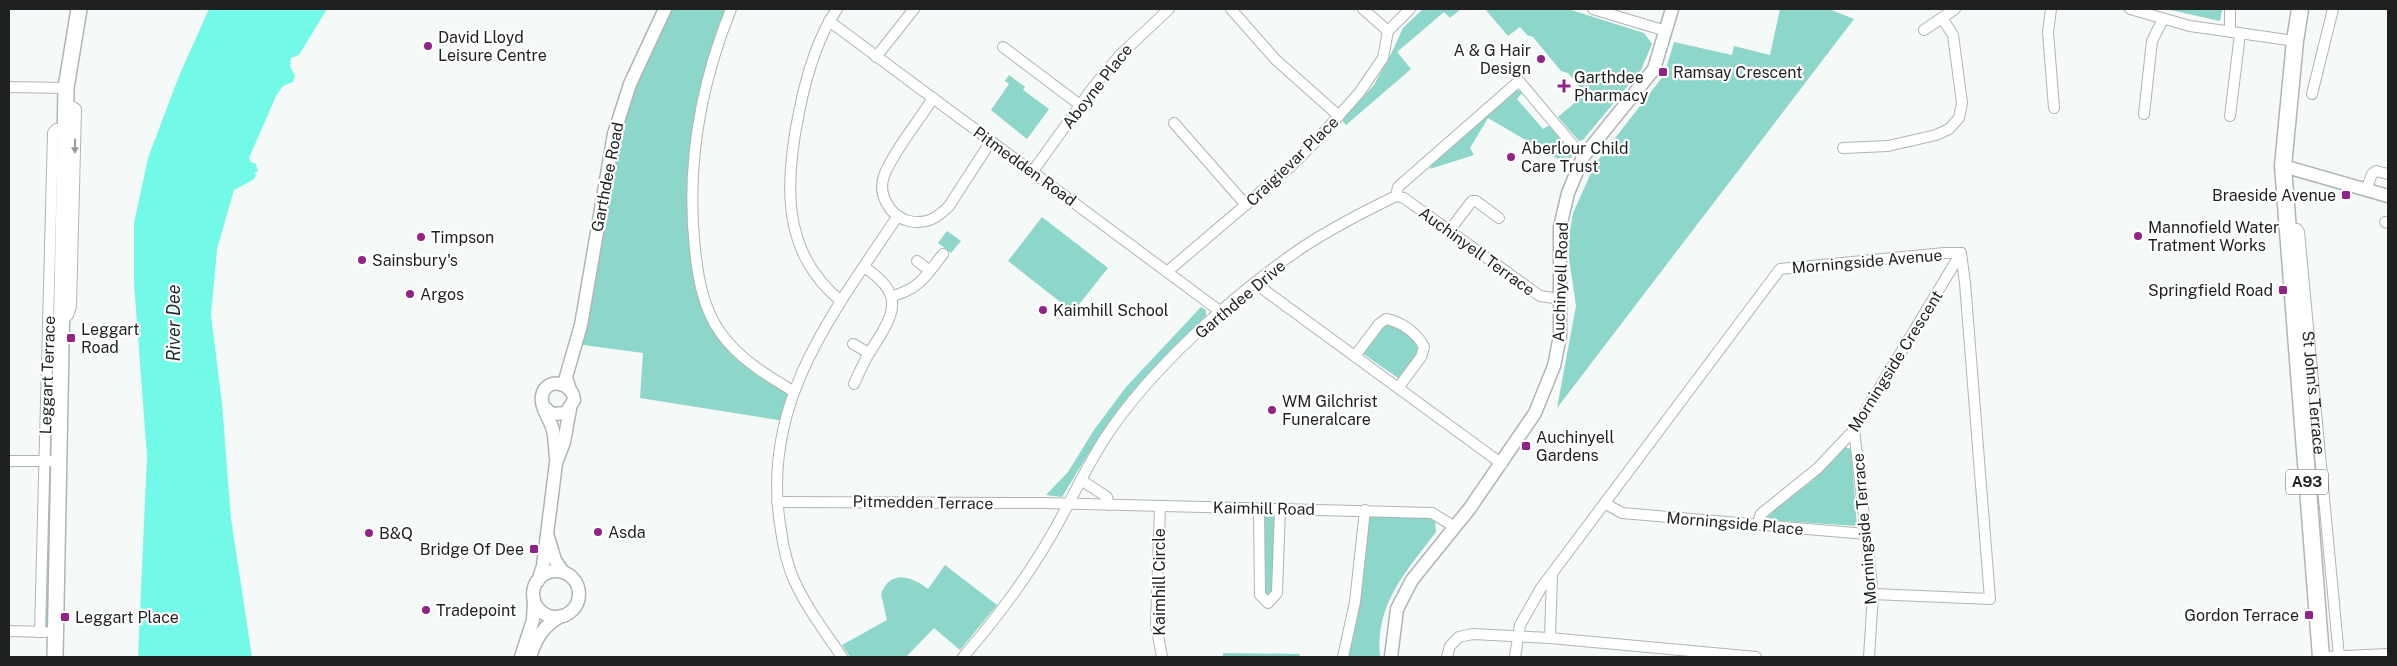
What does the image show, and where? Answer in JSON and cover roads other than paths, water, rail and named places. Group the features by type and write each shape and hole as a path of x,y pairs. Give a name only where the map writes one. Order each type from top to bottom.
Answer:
{"main road":[{"name":"Leggart Terrace","path":"55,657 52,460 61,322 66,88 79,9"},
{"name":"A93","path":"2283,166 2295,41 2300,9"},
{"name":"St John's Terrace","path":"2283,166 2323,657"}],"street":[{"name":"Garthdee Road","path":"568,387 566,377 581,325 614,134 630,84 665,9"},
{"path":"731,9 711,62 697,126 691,204 696,265 706,305 720,332 743,357 763,373 793,391"},
{"path":"837,9 829,21 808,72 790,159 789,187 791,213 803,252 817,276 841,301"},
{"path":"876,57 914,9"},
{"name":"Aboyne Place","path":"1033,170 1080,105 1120,55 1169,9"},
{"path":"1231,9 1276,60 1339,116"},
{"path":"1363,9 1388,31 1410,9"},
{"path":"1593,9 1666,31"},
{"name":"Auchinyell Road","path":"1391,657 1397,609 1412,580 1502,464 1535,413 1554,366 1560,336 1560,227 1568,193 1584,157 1654,70 1672,9"},
{"path":"1924,30 1955,9"},
{"path":"2051,9 2048,32 2054,108"},
{"path":"2130,9 2190,26 2295,41"},
{"path":"2230,9 2235,33 2230,116"},
{"path":"2312,94 2333,9"},
{"path":"1843,148 1888,146 1936,135 1949,129 1959,118 1962,103 1953,35 1942,18"},
{"path":"2144,114 2152,41 2163,19"},
{"name":"Pitmedden Road","path":"829,21 1033,170 1221,312"},
{"name":"Craigievar Place","path":"1168,271 1289,168 1339,116 1359,93 1383,58 1388,31"},
{"path":"1003,48 1080,105"},
{"name":"Garthdee Drive","path":"964,657 998,615 1033,565 1106,438 1137,396 1169,361 1221,312 1300,250 1358,215 1396,196 1398,187 1519,81 1584,157"},
{"path":"9,87 66,88"},
{"path":"933,98 884,176 884,194 897,217 917,222 932,220 941,214 950,206 991,141"},
{"path":"2220,102 2232,103"},
{"name":"Leggart Terrace","path":"61,322 68,315 71,306 76,109 66,103"},
{"path":"1174,124 1246,205"},
{"name":"Leggart Terrace","path":"40,632 52,460 53,133 56,129 65,130"},
{"path":"2283,166 2388,196"},
{"path":"2366,190 2372,174 2376,171 2388,174"},
{"name":"Auchinyell Terrace","path":"1396,196 1404,198 1540,296 1560,299"},
{"path":"1449,231 1472,201 1476,201 1499,218"},
{"path":"842,657 794,579 786,554 777,502 780,451 784,421 793,391 816,344 841,301 897,217"},
{"name":"St John's Terrace","path":"2287,228 2297,229 2299,232 2339,657"},
{"name":"Morningside Avenue","path":"1515,657 1520,624 1541,588 1606,504 1780,269 1944,253 1961,254 1966,293 1990,600 1873,594"},
{"path":"893,296 915,287 943,254"},
{"name":"Morningside Crescent","path":"1757,524 1760,514 1804,480 1854,430 1961,254"},
{"path":"917,261 930,271"},
{"path":"854,384 869,353 888,324 892,311 893,296 877,276 864,267"},
{"path":"1256,284 1502,464"},
{"path":"1356,356 1378,324 1386,319 1396,321 1419,338 1424,347 1422,357 1398,388"},
{"path":"854,344 869,353"},
{"name":"Garthdee Road","path":"552,384 572,353"},
{"path":"521,657 533,620 534,595 542,566 556,463 554,435 544,407 543,394 552,384 559,383 568,387 573,396 564,442 556,463"},
{"path":"544,407 556,415 570,409"},
{"name":"Morningside Terrace","path":"1854,430 1873,594 1869,657"},
{"path":"9,461 52,460"},
{"path":"1081,480 1107,497 1109,505"},
{"name":"Pitmedden Terrace","path":"777,502 840,500 1068,505"},
{"name":"Morningside Place","path":"1606,504 1622,514 1866,534"},
{"name":"Kaimhill Road","path":"1068,505 1432,512 1455,527"},
{"name":"Kaimhill Circle","path":"1160,507 1156,624 1162,657"},
{"path":"1259,509 1260,595 1268,603 1277,593 1280,509"},
{"path":"1343,657 1355,602 1366,510"},
{"path":"530,657 538,636 545,626 575,607 579,594 575,580 564,572 552,554 547,530"},
{"path":"538,581 549,572 564,572"},
{"path":"1550,638 1552,576"},
{"path":"534,595 535,602 544,612 557,616 564,615"},
{"path":"9,631 56,632"},
{"path":"1448,657 1450,646 1459,636 1473,634 1550,638 1756,657"},
{"path":"2323,657 2388,654"}],"water":[{"name":"River Dee","path":"209,9 327,9 299,55 291,58 290,66 295,76 293,82 283,86 276,96 249,158 251,162 256,164 258,172 255,172 256,176 253,180 234,190 217,249 211,315 222,403 231,519 252,657 138,657 147,456 134,283 134,223 148,158 179,76"}],"place":[{"name":"David Lloyd Leisure Centre","path":"428,46"},
{"name":"A & G Hair Design","path":"1541,59"},
{"name":"Ramsay Crescent","path":"1663,72"},
{"name":"Garthdee Pharmacy","path":"1564,86"},
{"name":"Aberlour Child Care Trust","path":"1511,157"},
{"name":"Braeside Avenue","path":"2346,195"},
{"name":"Mannofield Water Tratment Works","path":"2138,236"},
{"name":"Timpson","path":"421,237"},
{"name":"Sainsbury's","path":"362,260"},
{"name":"Springfield Road","path":"2283,290"},
{"name":"Argos","path":"410,294"},
{"name":"Kaimhill School","path":"1043,310"},
{"name":"Leggart Road","path":"71,338"},
{"name":"WM Gilchrist Funeralcare","path":"1272,410"},
{"name":"Auchinyell Gardens","path":"1526,446"},
{"name":"Asda","path":"598,532"},
{"name":"B&Q","path":"369,533"},
{"name":"Bridge Of Dee","path":"534,549"},
{"name":"Tradepoint","path":"426,610"},
{"name":"Gordon Terrace","path":"2309,615"},
{"name":"Leggart Place","path":"65,617"}]}
